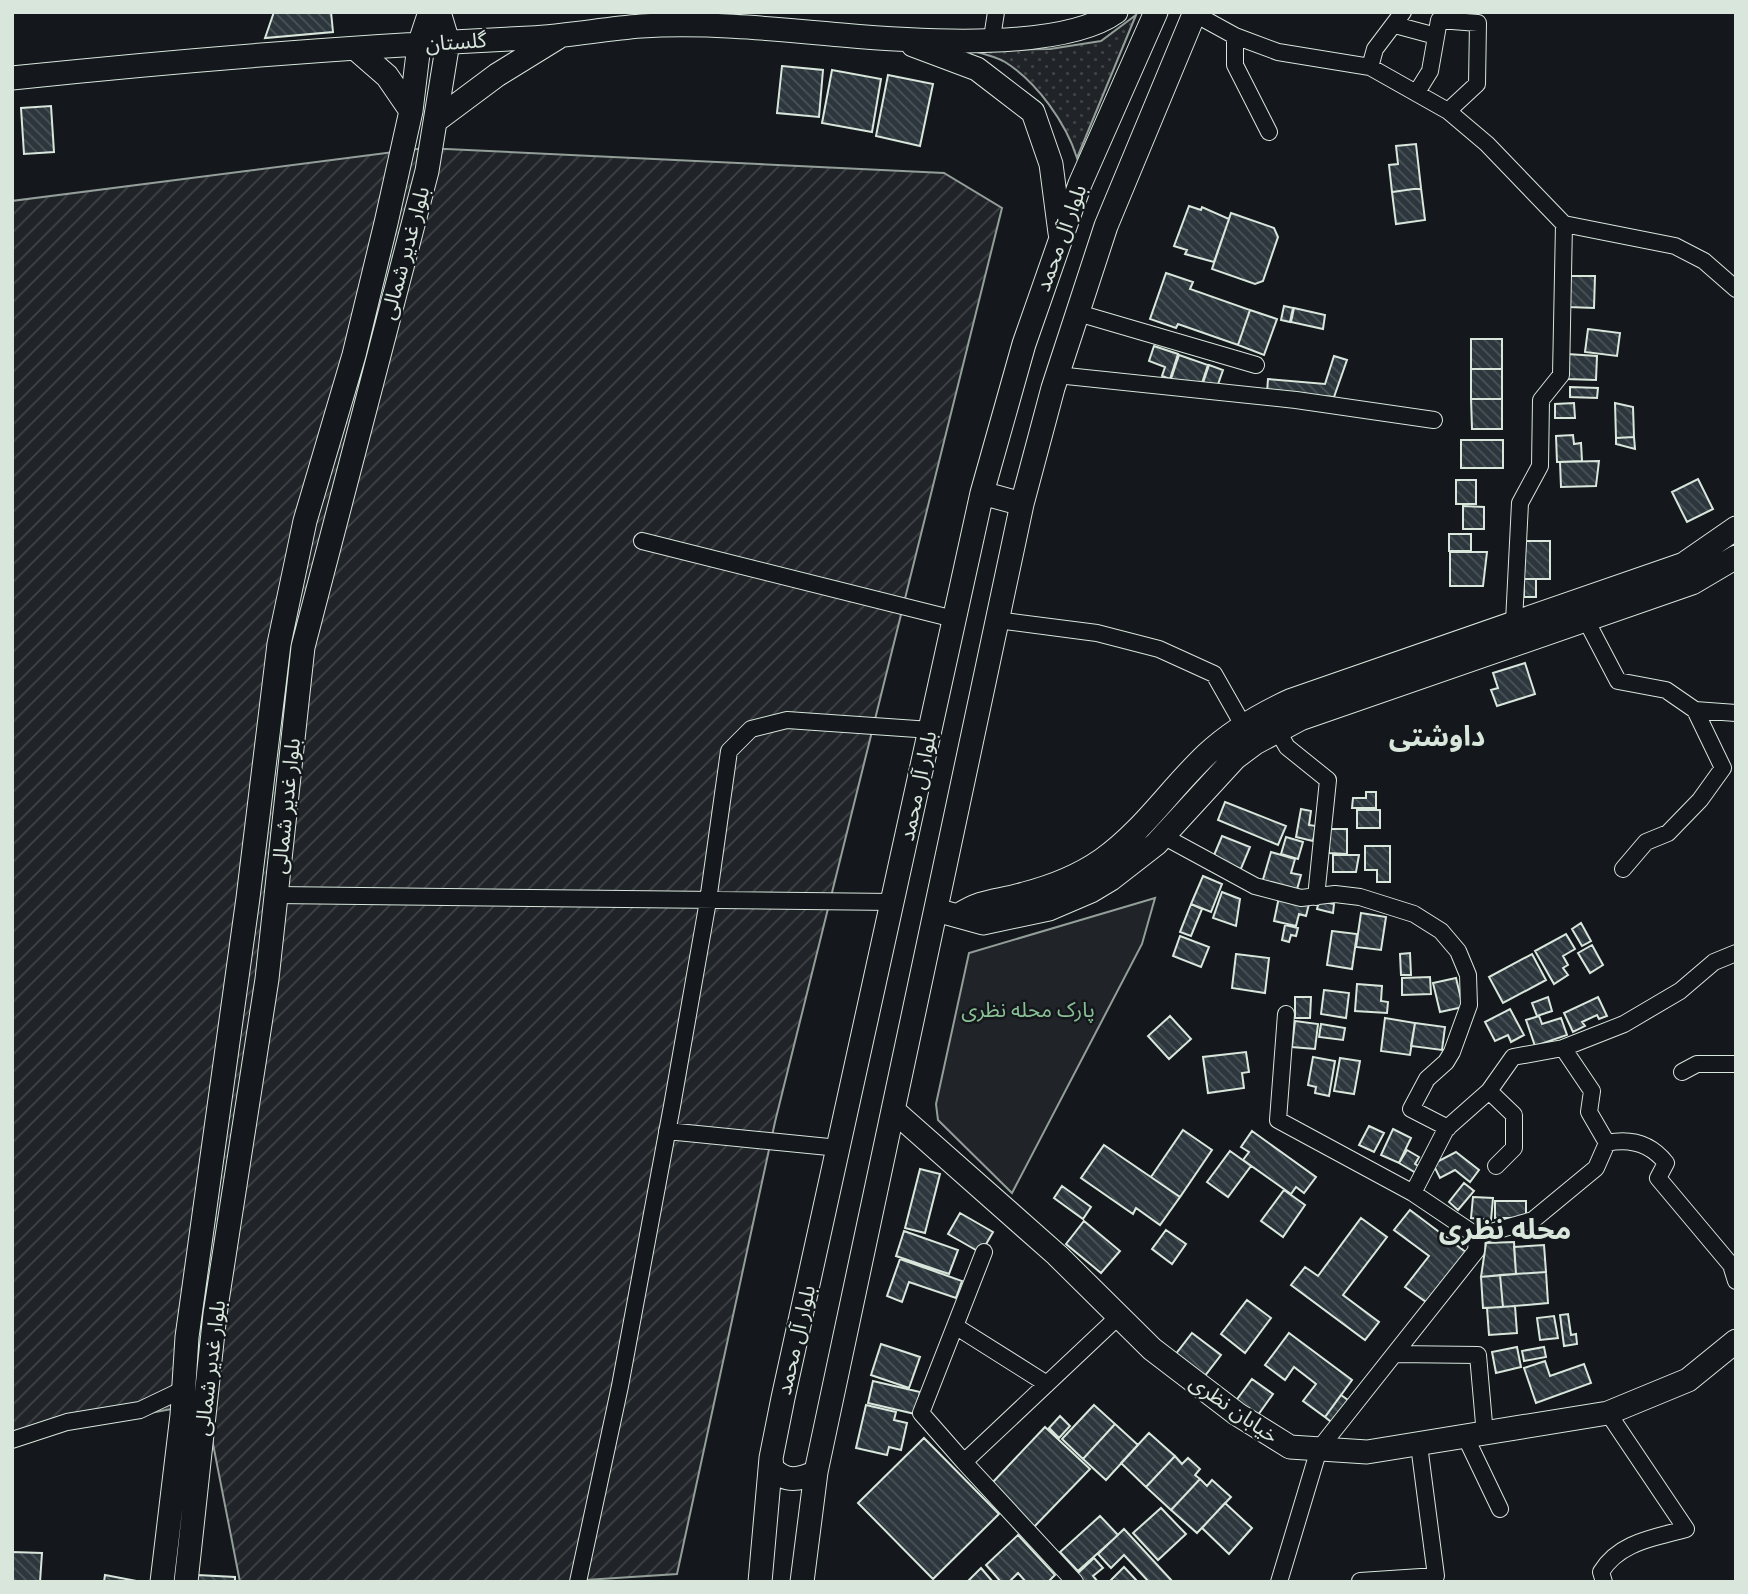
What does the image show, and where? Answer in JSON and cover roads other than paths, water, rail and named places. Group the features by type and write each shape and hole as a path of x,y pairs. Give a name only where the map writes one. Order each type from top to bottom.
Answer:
{"main road":[{"name":"بلوار غدیر شمالی","path":"162,1582 184,1389 187,1337 285,608 324,454 354,355 411,111 419,45 430,12"},
{"path":"439,12 449,42"},
{"name":"گلستان","path":"12,78 747,19 901,40 1059,34 1107,19 1116,12"},
{"name":"بلوار آل محمد","path":"760,1582 771,1458 982,493 1024,344 1080,184 1156,12"},
{"name":"بلوار آل محمد","path":"802,1582 816,1472 1022,504 1057,376 1106,226 1195,13"},
{"path":"438,119 497,75 559,36"},
{"name":"گلستان","path":"901,40 977,69 1033,112 1051,164 1061,239"},
{"name":"بلوار غدیر شمالی","path":"186,1582 215,1314 248,1114 276,895 303,647 428,171 449,42"},
{"path":"356,49 387,76 411,111"},
{"path":"982,493 1022,504"},
{"path":"959,915 980,902 1043,889 1100,862 1141,829 1194,767 1243,725 1292,700 1684,564 1736,528"},
{"path":"936,910 983,923 1028,915 1071,901 1111,879 1163,836 1222,769 1277,730 1692,583 1736,557"},
{"name":"خیابان نظری","path":"893,1110 1057,1255 1152,1349 1237,1414 1290,1447 1367,1452 1608,1413 1688,1380 1736,1340"},
{"path":"771,1458 775,1471 785,1478 798,1480 816,1472"}],"street":[{"path":"992,38 996,12"},
{"path":"1195,13 1235,36 1278,52 1370,66 1448,111 1487,144 1564,224 1675,246 1704,261 1736,289"},
{"path":"1370,66 1375,50 1398,16 1436,36"},
{"path":"1417,92 1430,71 1439,20 1478,23 1477,84 1448,111"},
{"path":"1235,36 1235,65 1269,132"},
{"path":"1514,622 1520,503 1540,466 1541,400 1561,375 1564,224"},
{"path":"1078,313 1256,365"},
{"path":"1057,376 1296,400 1434,420"},
{"path":"642,541 954,619"},
{"path":"997,620 1097,633 1159,649 1214,674 1243,725"},
{"path":"1586,620 1618,681 1666,690 1695,710 1723,768 1700,800 1668,833 1646,842 1623,869"},
{"path":"1695,710 1736,713"},
{"path":"578,1582 620,1386 667,1132 708,901 729,751 751,729 787,720 931,730"},
{"path":"1277,730 1287,747 1328,780 1315,897"},
{"path":"1163,836 1255,886 1301,898 1335,894 1360,897 1413,914 1441,931 1458,951 1468,975 1469,1005 1452,1052 1446,1062 1427,1079 1411,1109 1448,1128"},
{"path":"276,895 893,902"},
{"path":"1413,1193 1448,1128 1489,1091 1513,1057 1563,1048 1624,1024 1680,991 1714,962 1734,956"},
{"path":"1286,1014 1278,1120 1413,1193 1477,1236 1533,1220 1596,1168 1606,1143"},
{"path":"1563,1048 1592,1091 1589,1112 1606,1143"},
{"path":"1682,1072 1697,1064 1736,1063"},
{"path":"1489,1091 1514,1115 1514,1148 1496,1166"},
{"path":"667,1132 839,1148"},
{"path":"1606,1143 1624,1140 1655,1149 1666,1163 1658,1178 1731,1265 1736,1281"},
{"path":"1279,1582 1319,1449 1476,1251 1477,1236"},
{"path":"984,1252 921,1413 1075,1582"},
{"path":"964,1462 1119,1316"},
{"path":"955,1326 1047,1384"},
{"path":"1395,1354 1478,1355 1475,1436 1500,1509"},
{"path":"12,1440 67,1422 140,1410 184,1389"},
{"path":"1604,1582 1601,1572 1610,1558 1628,1546 1686,1529 1608,1413"},
{"path":"1360,1581 1436,1576 1419,1444"}],"district":[{"name":"داوشتی","path":"1437,736"},
{"name":"محله نظری","path":"1505,1229"}],"park label":[{"name":"پارک محله نظری","path":"1028,1010"}]}
